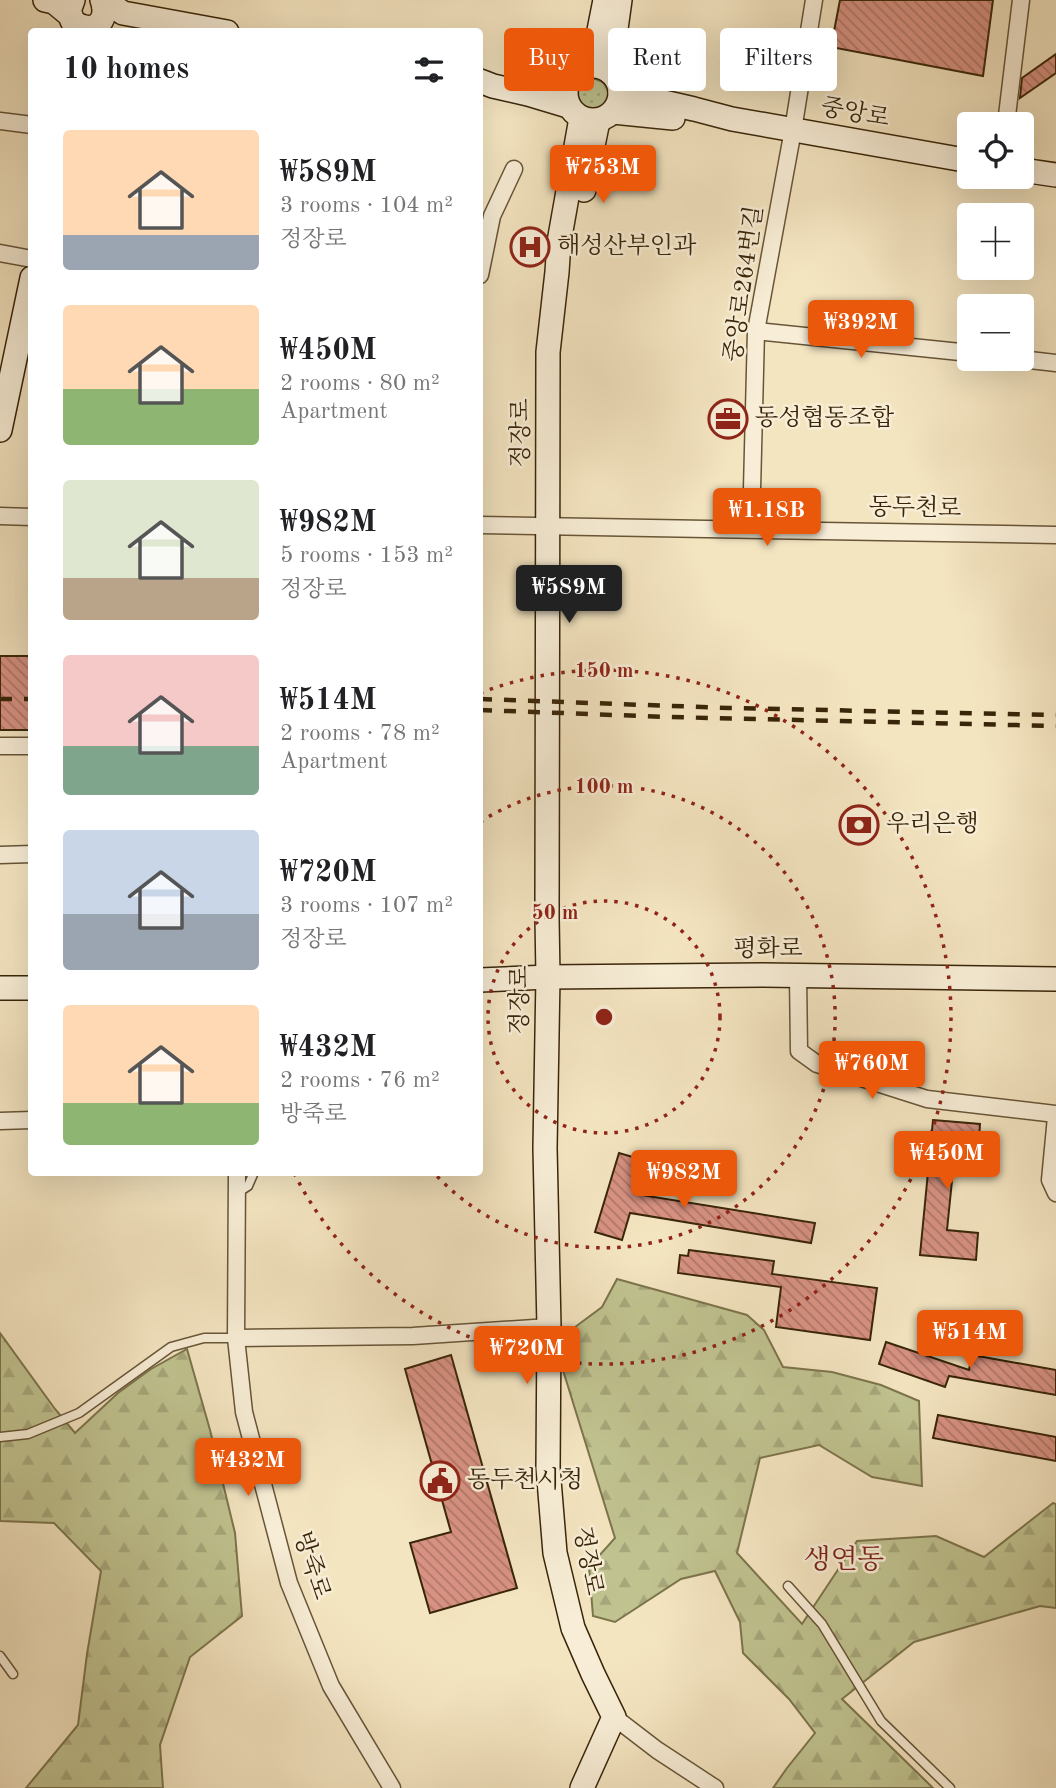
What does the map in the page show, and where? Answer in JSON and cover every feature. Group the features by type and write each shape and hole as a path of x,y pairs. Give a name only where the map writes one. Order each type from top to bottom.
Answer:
{"street":[{"path":"103,0 123,13"},
{"path":"73,15 102,20 105,13 103,0"},
{"path":"593,97 605,0"},
{"path":"593,97 621,0"},
{"name":"중앙로264번길","path":"751,529 756,331 814,0"},
{"path":"1007,112 1021,0"},
{"path":"73,15 123,13 205,28"},
{"path":"483,75 593,97"},
{"path":"483,82 528,94 593,97"},
{"name":"중앙로","path":"593,97 957,159"},
{"name":"정장로","path":"593,97 573,240 558,272 548,352 548,977 545,1148 549,1326 548,1468 555,1553 573,1628 614,1717 657,1750 715,1788"},
{"path":"0,121 28,124"},
{"path":"483,245 486,215 514,169"},
{"path":"1034,172 1056,176"},
{"path":"0,253 28,258"},
{"path":"0,430 28,297"},
{"path":"756,331 957,352"},
{"path":"1034,360 1056,363"},
{"path":"0,516 28,517"},
{"name":"동두천로","path":"483,526 1056,535"},
{"path":"0,746 28,746"},
{"path":"0,855 28,854"},
{"path":"798,975 799,1051 817,1064 927,1099 1056,1116 1050,1180 1056,1194"},
{"name":"평화로","path":"483,980 798,975 1056,979"},
{"path":"0,989 28,988"},
{"path":"0,1121 28,1120"},
{"name":"방죽로","path":"237,1176 236,1338 244,1412 289,1583 331,1686 393,1788"},
{"path":"236,1338 412,1336 549,1326"},
{"path":"582,1788 614,1717"}],"lane":[{"path":"237,1193 248,1186 252,1176"},
{"path":"0,1437 28,1434 79,1413 171,1347 204,1338 236,1338"},
{"path":"788,1586 822,1624 881,1721 950,1788"},
{"path":"0,1656 13,1674"}],"green space":[{"path":"594,79 604,83 607,100 599,108 587,108 579,100 578,91 594,91"},
{"path":"617,1279 747,1315 764,1330 783,1367 832,1372 881,1385 919,1401 922,1486 872,1477 819,1445 760,1458 737,1553 802,1624 857,1541 936,1536 984,1557 1053,1503 1056,1504 1056,1608 1040,1606 914,1642 842,1699 933,1788 773,1788 815,1733 789,1699 743,1653 740,1622 715,1571 681,1579 615,1622 593,1616 589,1567 615,1538 562,1367 571,1330 602,1307"},
{"path":"0,1333 75,1433 118,1393 151,1369 187,1349 235,1533 242,1616 190,1657 160,1745 163,1788 26,1788 78,1725 101,1571 54,1523 0,1521"}],"building":[{"path":"840,0 993,0 983,76 837,48 837,28 835,28"},
{"path":"1056,54 1056,73 1020,98 1022,78"},
{"path":"0,656 28,656 28,730 0,730"},
{"path":"933,1120 980,1124 978,1154 955,1151 947,1230 978,1233 976,1260 920,1255"},
{"path":"619,1153 646,1161 635,1194 815,1223 811,1243 630,1213 622,1240 595,1232"},
{"path":"689,1250 774,1261 772,1274 877,1288 870,1340 776,1327 781,1287 678,1273 680,1255 688,1256"},
{"path":"886,1342 969,1370 972,1355 1056,1370 1056,1395 949,1376 945,1387 879,1364"},
{"path":"451,1355 517,1588 430,1613 410,1543 451,1532 405,1369"},
{"path":"938,1415 1056,1437 1056,1461 933,1438"}],"railway":[{"path":"0,699 28,699"},
{"path":"483,699 1056,715"},
{"path":"483,710 1056,726"}],"place":[{"name":"해성산부인과","path":"530,247"},
{"name":"동성협동조합","path":"728,419"},
{"name":"우리은행","path":"859,825"},
{"name":"동두천시청","path":"440,1481"}],"district":[{"name":"생연동","path":"844,1561"}]}
